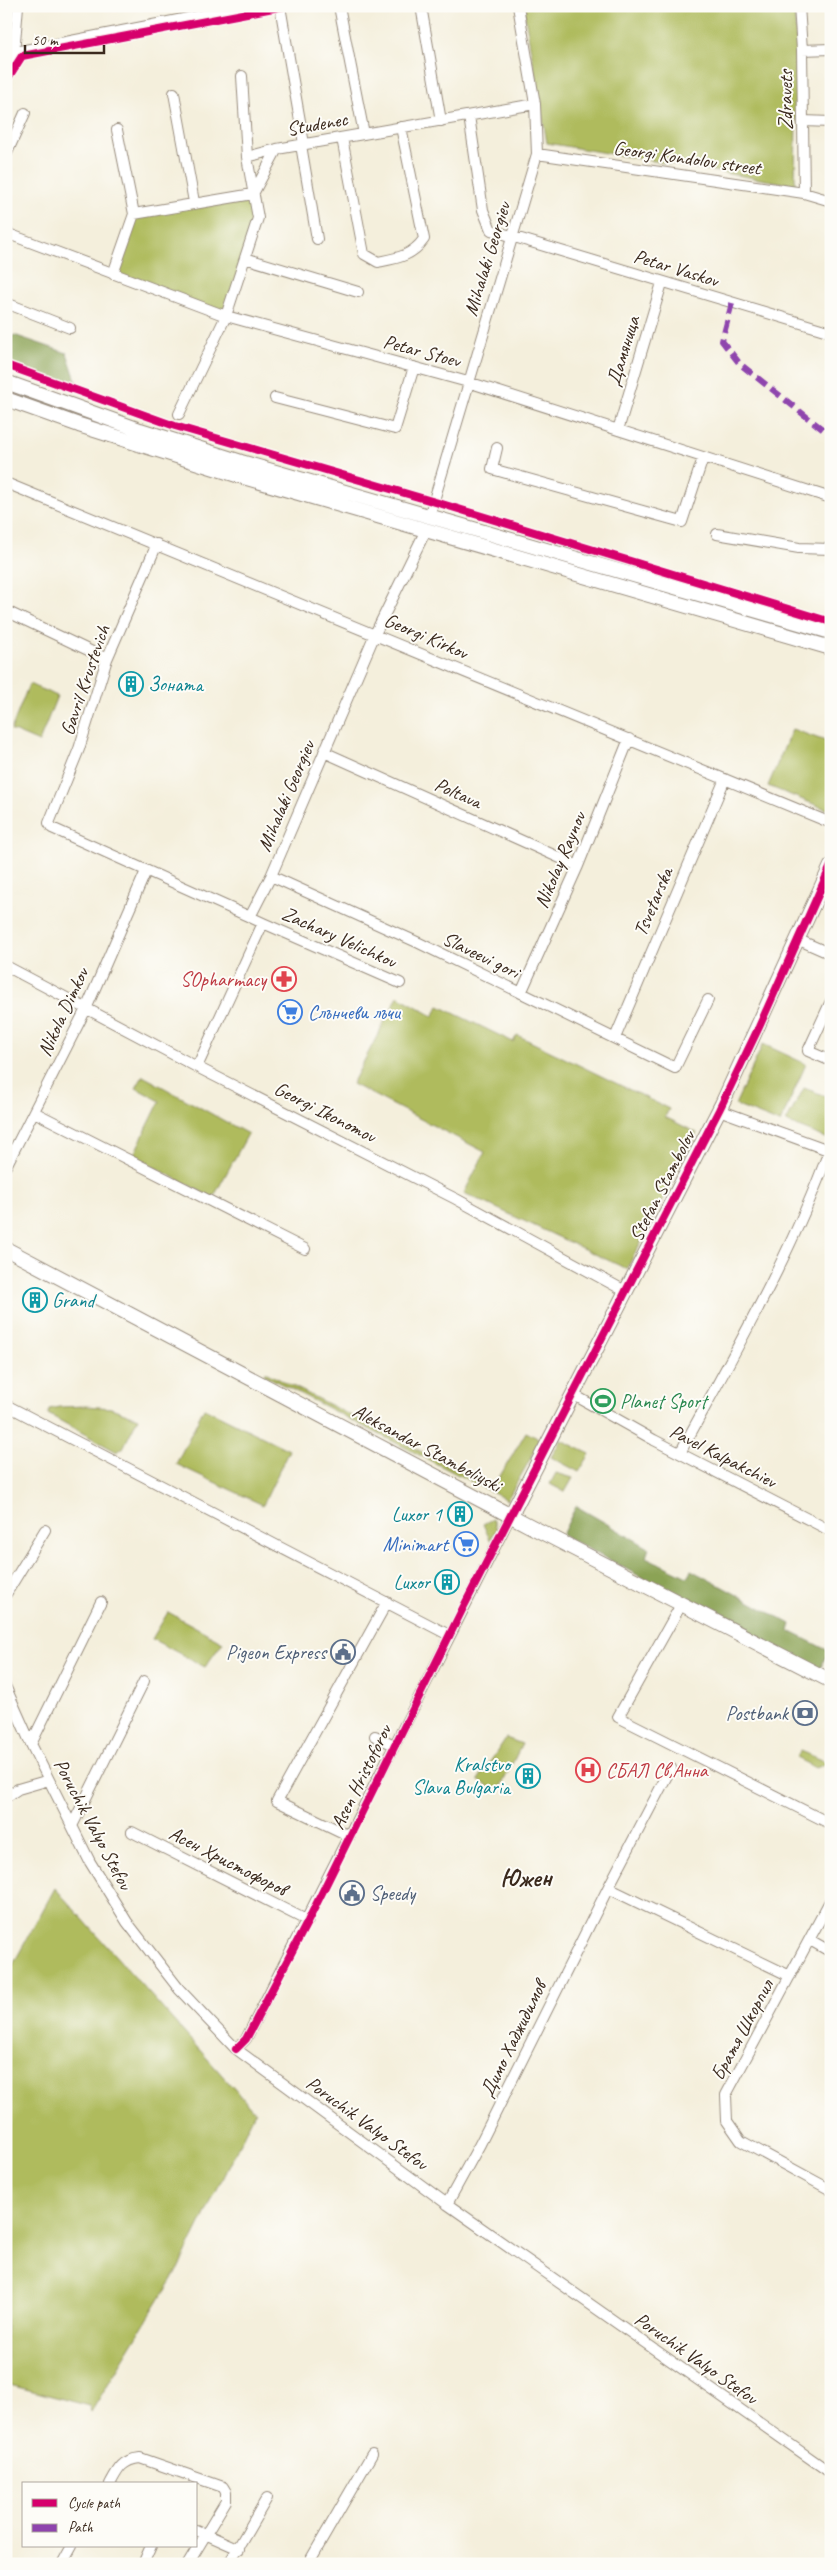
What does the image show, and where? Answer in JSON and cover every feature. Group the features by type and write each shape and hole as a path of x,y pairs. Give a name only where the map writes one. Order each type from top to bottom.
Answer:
{"street":[{"path":"6,72 18,6"},
{"path":"10,54 199,12 259,6"},
{"path":"280,6 317,239"},
{"path":"339,6 364,134"},
{"path":"421,6 441,121"},
{"name":"Mihalaki Georgiev","path":"250,917 271,876 375,634 427,524 537,154 535,104 518,6"},
{"name":"Zdravets","path":"799,6 802,50 804,193"},
{"path":"802,50 831,49"},
{"path":"179,414 226,316 258,218 247,157 242,76"},
{"path":"174,93 194,202"},
{"name":"Studenec","path":"253,194 277,149 535,104"},
{"path":"6,156 25,113"},
{"name":"Petar Vaskov","path":"469,116 483,210 490,230 511,238 831,332"},
{"path":"803,121 831,122"},
{"path":"342,138 364,254 378,262 403,257 416,249 424,239 401,127"},
{"path":"113,274 134,214 117,130"},
{"path":"247,157 277,149"},
{"name":"Georgi Kondolov street","path":"537,154 804,193 831,201"},
{"path":"134,214 194,202 253,194"},
{"name":"Petar Stoev","path":"6,233 226,316 468,382 831,498"},
{"path":"245,258 358,292"},
{"name":"Дамяница","path":"618,430 662,282"},
{"path":"6,303 70,328"},
{"path":"275,398 395,429 414,367"},
{"path":"6,382 167,439 427,524 831,648"},
{"path":"6,399 170,454 831,632"},
{"path":"497,448 492,469 682,522 703,458"},
{"name":"Georgi Kirkov","path":"6,483 831,823"},
{"path":"717,534 799,548 831,550"},
{"name":"Gavril Krustevich","path":"146,871 52,828 51,818 79,749 107,659 157,544"},
{"path":"6,611 107,659"},
{"name":"Nikolay Raynov","path":"521,994 578,866 629,739"},
{"name":"Poltava","path":"324,752 578,866"},
{"name":"Tsvetarska","path":"615,1038 725,779"},
{"name":"Stefan Stambolov","path":"511,1515 719,1110 799,940 831,866"},
{"path":"146,871 263,923 197,1067"},
{"name":"Nikola Dimkov","path":"6,1166 10,1149 34,1112 86,1008 146,871"},
{"name":"Slaveevi gori","path":"271,876 330,901 675,1068 708,1000"},
{"name":"Zachary Velichkov","path":"263,923 400,983"},
{"path":"799,940 831,954"},
{"name":"Georgi Ikonomov","path":"6,966 197,1067 456,1199 627,1292"},
{"path":"831,1001 808,1052 831,1061"},
{"path":"680,1453 743,1339 817,1184 830,1151 719,1110"},
{"path":"34,1112 305,1249"},
{"name":"Aleksandar Stamboliyski","path":"6,1249 831,1681"},
{"name":"Pavel Kalpakchiev","path":"574,1395 680,1453 831,1531"},
{"path":"6,1405 449,1635"},
{"name":"Asen Hristoforov","path":"236,2049 246,2039 308,1921 449,1635 511,1515"},
{"path":"6,1594 45,1530"},
{"path":"31,1744 101,1602"},
{"path":"350,1836 277,1801 312,1734 387,1602"},
{"path":"682,1603 618,1717 831,1824"},
{"path":"72,1826 144,1681"},
{"name":"Poruchik Valyo Stefov","path":"6,1688 31,1744 90,1862 126,1922 179,1989 236,2049 447,2204 831,2473"},
{"path":"375,1736 392,1744 394,1749"},
{"name":"Димо Хаджидимов","path":"447,2204 480,2144 608,1888 671,1768"},
{"path":"6,1797 18,1788 49,1780"},
{"name":"Асен Христофоров","path":"132,1832 308,1921"},
{"path":"608,1888 790,1976"},
{"name":"Братя Шкорпил","path":"831,1899 726,2095 727,2121 741,2141 831,2190"},
{"path":"810,1940 831,1952"},
{"path":"308,2564 372,2454"},
{"path":"111,2482 122,2463 140,2458 223,2487 226,2492 226,2501 201,2532 239,2549"},
{"path":"231,2560 267,2498"},
{"path":"62,2564 71,2548"},
{"path":"143,2564 150,2548"},
{"path":"188,2564 194,2548"}],"green space":[{"path":"523,6 794,6 797,50 795,185 547,143"},
{"path":"253,194 258,218 226,316 113,274 134,214"},
{"path":"14,335 67,353 79,389 6,363 6,340"},
{"path":"29,684 57,696 39,742 11,730"},
{"path":"792,729 831,743 831,811 768,786"},
{"path":"398,996 433,1016 439,1006 513,1042 517,1035 669,1109 665,1117 697,1133 627,1269 464,1193 485,1152 352,1084"},
{"path":"763,1044 806,1064 780,1123 735,1105"},
{"path":"143,1076 248,1134 213,1198 133,1156 160,1101 136,1088"},
{"path":"804,1088 831,1098 831,1140 786,1122"},
{"path":"265,1372 493,1488 526,1432 541,1440 507,1500 264,1375"},
{"path":"86,1406 111,1408 138,1418 123,1448 117,1452 48,1414 49,1409"},
{"path":"204,1408 289,1450 263,1505 176,1464"},
{"path":"561,1440 590,1454 579,1472 551,1457"},
{"path":"556,1473 573,1478 565,1492 550,1484"},
{"path":"576,1506 649,1548 646,1557 687,1577 691,1570 791,1624 789,1631 829,1651 819,1671 562,1535"},
{"path":"493,1519 497,1529 490,1540 483,1524"},
{"path":"168,1612 223,1642 205,1667 152,1639"},
{"path":"506,1738 522,1744 498,1792 478,1780"},
{"path":"801,1751 829,1763 816,1768 796,1758"},
{"path":"55,1888 255,2112 178,2269 91,2412 90,2406 6,2384 6,1977"}],"marked path":[{"path":"732,303 722,341 740,364 831,436"}],"cycle path":[{"path":"6,81 22,56 284,6"},
{"path":"6,365 175,426 442,504 831,622"},
{"path":"236,2049 246,2039 308,1921 463,1608 719,1110 759,1027 831,866"}],"place":[{"name":"Зоната","path":"131,684"},
{"name":"SOpharmacy","path":"284,979"},
{"name":"Слънчеви лъчи","path":"290,1012"},
{"name":"Grand","path":"35,1300"},
{"name":"Planet Sport","path":"603,1401"},
{"name":"Luxor 1","path":"460,1514"},
{"name":"Minimart","path":"466,1544"},
{"name":"Luxor","path":"447,1582"},
{"name":"Pigeon Express","path":"343,1652"},
{"name":"Postbank","path":"805,1713"},
{"name":"СБАЛ Св,Анна","path":"588,1770"},
{"name":"Kralstvo Slava Bulgaria","path":"528,1776"},
{"name":"Speedy","path":"352,1893"}],"district":[{"name":"Южен","path":"526,1878"}]}
